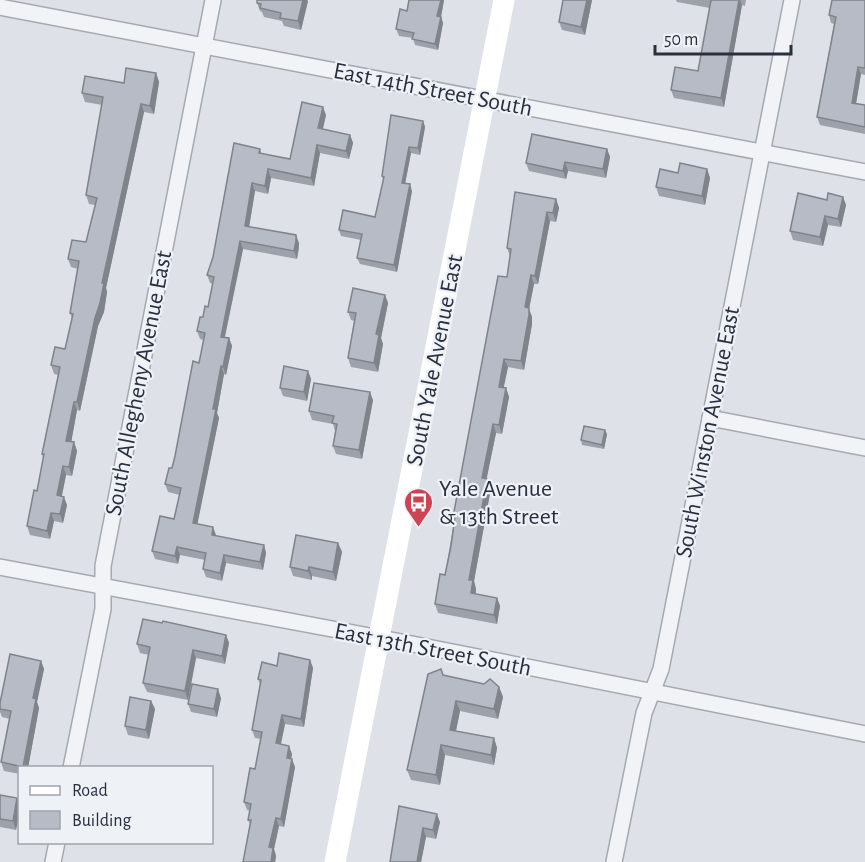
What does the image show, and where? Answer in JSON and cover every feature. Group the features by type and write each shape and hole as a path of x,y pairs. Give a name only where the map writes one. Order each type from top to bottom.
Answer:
{"main road":[{"name":"South Yale Avenue East","path":"335,862 504,0"}],"street":[{"name":"South Allegheny Avenue East","path":"72,766 103,609 103,566 213,0"},
{"name":"South Winston Avenue East","path":"614,862 644,713 661,669 792,0"},
{"name":"East 14th Street South","path":"0,7 865,172"},
{"path":"710,418 865,448"},
{"name":"East 13th Street South","path":"0,567 378,638 865,734"},
{"path":"53,862 57,844"}],"building":[{"path":"257,0 303,0 298,21 280,18 281,13 260,8 261,4 257,3"},
{"path":"409,0 441,0 437,16 441,17 435,44 412,39 414,33 396,29 400,9 407,11"},
{"path":"563,0 587,0 581,27 559,22"},
{"path":"711,0 739,0 721,98 671,90 675,67 698,71"},
{"path":"832,0 865,0 865,68 858,67 852,103 865,105 865,127 817,117 836,17 829,15"},
{"path":"126,68 156,73 150,106 141,104 102,283 104,283 100,303 77,402 74,402 66,441 74,442 69,467 63,466 57,495 64,497 60,514 51,513 47,531 27,526 34,490 37,491 44,454 42,454 60,367 51,365 55,347 65,349 73,314 70,313 79,261 68,259 72,240 86,242 97,198 86,195 103,97 82,93 85,76 124,83"},
{"path":"302,102 323,107 318,128 350,135 346,151 317,145 311,178 268,169 265,186 252,183 245,226 296,235 296,241 294,251 240,241 221,337 229,338 223,367 221,366 213,409 216,409 193,523 213,527 212,535 264,545 260,562 224,555 220,573 203,569 206,553 177,547 175,556 152,551 160,516 174,519 181,488 165,484 175,456 193,361 199,363 205,333 197,331 205,306 208,307 214,277 207,275 213,257 234,143 260,149 259,153 290,159"},
{"path":"391,115 423,121 418,148 409,147 402,183 410,184 394,265 357,258 362,234 339,230 343,210 375,217 384,177 382,176"},
{"path":"532,134 607,149 603,169 565,162 563,171 526,163"},
{"path":"680,163 707,169 702,196 656,187 660,169 678,173"},
{"path":"515,192 556,199 553,213 547,212 535,276 531,275 525,307 529,308 529,315 521,361 504,359 499,387 506,388 499,425 493,424 482,478 487,479 469,580 473,580 471,593 497,598 494,615 435,604 440,574 445,575 451,546 455,517 453,517 498,276 507,277 511,249 507,248"},
{"path":"798,193 827,200 828,193 843,197 838,219 825,216 820,237 790,231"},
{"path":"353,288 385,295 376,334 379,335 374,363 348,358 356,313 348,312"},
{"path":"284,366 308,371 304,392 280,388"},
{"path":"314,383 370,392 359,450 333,446 337,424 332,423 334,416 309,411"},
{"path":"584,426 605,430 602,445 581,440"},
{"path":"296,535 338,543 333,572 309,567 308,571 290,567"},
{"path":"143,619 162,623 163,621 226,635 222,656 193,650 185,691 143,683 150,647 137,644"},
{"path":"279,653 310,660 301,719 282,715 276,743 289,746 287,758 292,759 281,819 276,818 269,847 273,848 271,862 243,862 251,820 248,820 251,804 244,802 250,768 255,769 262,732 252,730 261,680 258,679 262,662 277,666"},
{"path":"10,654 41,661 23,766 1,762 11,711 0,709"},
{"path":"441,669 443,675 484,684 490,679 499,687 494,709 456,701 450,730 494,738 491,755 441,745 436,775 407,770 428,674"},
{"path":"192,684 218,689 214,709 188,704"},
{"path":"130,697 151,701 146,730 125,726"},
{"path":"0,795 17,798 13,821 0,819"},
{"path":"399,806 437,814 433,830 423,828 417,862 390,862"}],"place":[{"name":"Yale Avenue & 13th Street","path":"418,528"}]}
